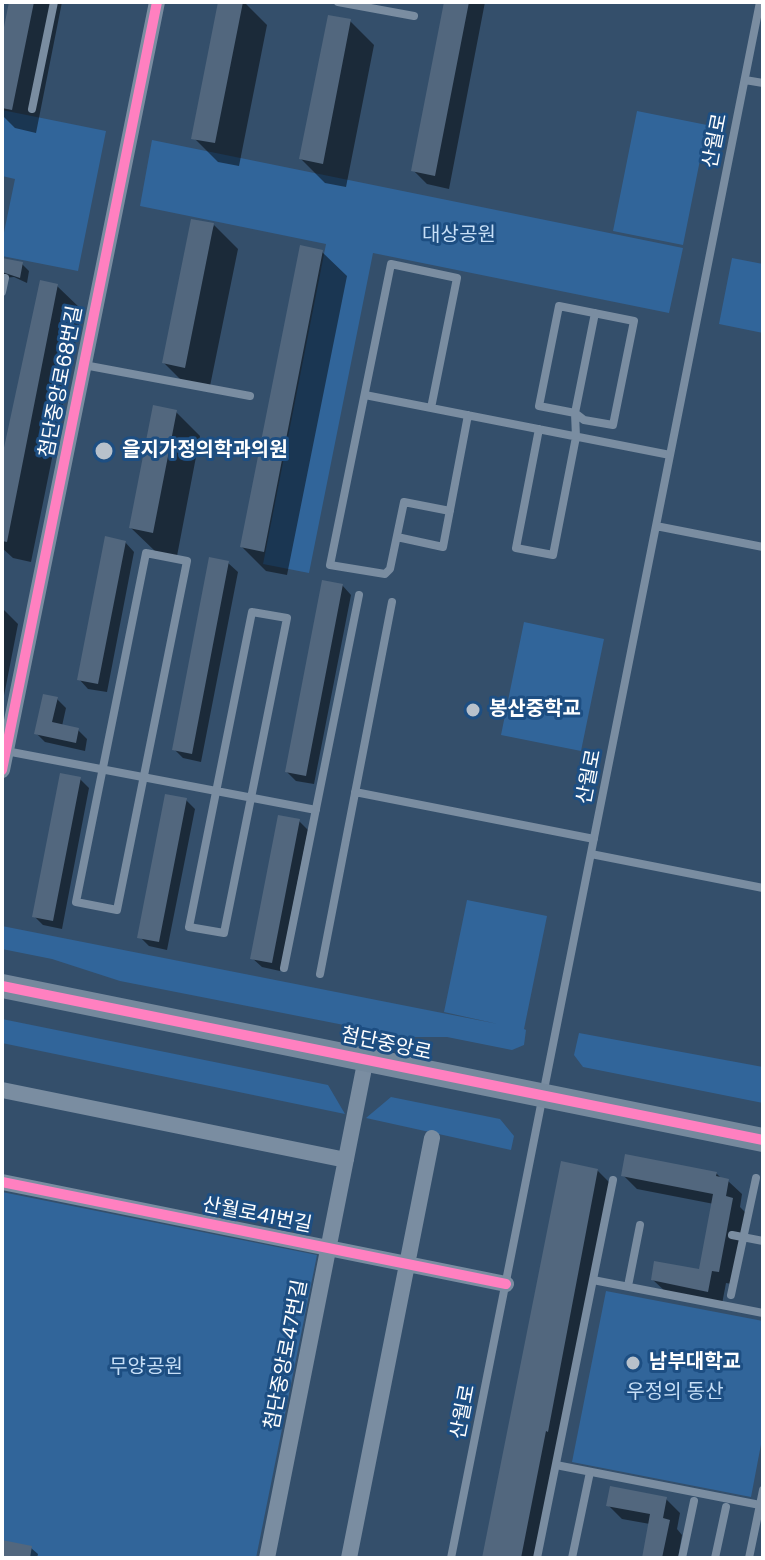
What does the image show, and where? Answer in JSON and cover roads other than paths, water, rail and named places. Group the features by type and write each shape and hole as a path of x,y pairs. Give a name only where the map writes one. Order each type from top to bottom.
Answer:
{"street":[{"name":"첨단중앙로68번길","path":"2,770 157,2"},
{"name":"첨단중앙로","path":"2,986 763,1140"},
{"name":"첨단중앙로47번길","path":"267,1558 366,1058"},
{"path":"2,1090 346,1160"},
{"path":"349,1558 432,1138"},
{"name":"산월로41번길","path":"2,1182 506,1284"}],"lane":[{"path":"32,109 54,2"},
{"path":"338,2 414,16"},
{"name":"산월로","path":"451,1558 760,2"},
{"path":"745,80 763,83"},
{"path":"431,408 457,278 391,264 330,565 385,574 390,569 404,502 450,511"},
{"path":"2,292 5,278"},
{"path":"559,306 634,321 613,425 584,420 575,413 539,406 559,306"},
{"path":"539,429 516,548 553,555 576,437 575,413 595,313"},
{"path":"84,365 250,396"},
{"path":"365,395 670,455"},
{"path":"397,537 443,547 468,415"},
{"path":"656,526 763,547"},
{"path":"146,553 187,561 117,910 76,902 103,770 146,553"},
{"path":"284,968 359,595"},
{"path":"320,974 392,602"},
{"path":"252,612 287,618 224,933 189,927 216,791 252,612"},
{"path":"6,751 316,810"},
{"path":"355,792 594,839"},
{"path":"591,854 763,888"},
{"path":"731,1295 756,1178"},
{"path":"537,1558 613,1180"},
{"path":"628,1286 640,1225"},
{"path":"732,1235 763,1241"},
{"path":"593,1280 763,1313"},
{"path":"556,1465 760,1505"},
{"path":"572,1558 590,1472"},
{"path":"749,1558 763,1490"},
{"path":"682,1558 694,1501"},
{"path":"715,1558 726,1507"}],"place":[{"name":"을지가정의학과의원","path":"104,451"},
{"name":"봉산중학교","path":"473,710"},
{"name":"남부대학교","path":"633,1363"}],"park label":[{"name":"대상공원","path":"459,236"},
{"name":"무양공원","path":"146,1368"},
{"name":"우정의 동산","path":"675,1393"}]}
